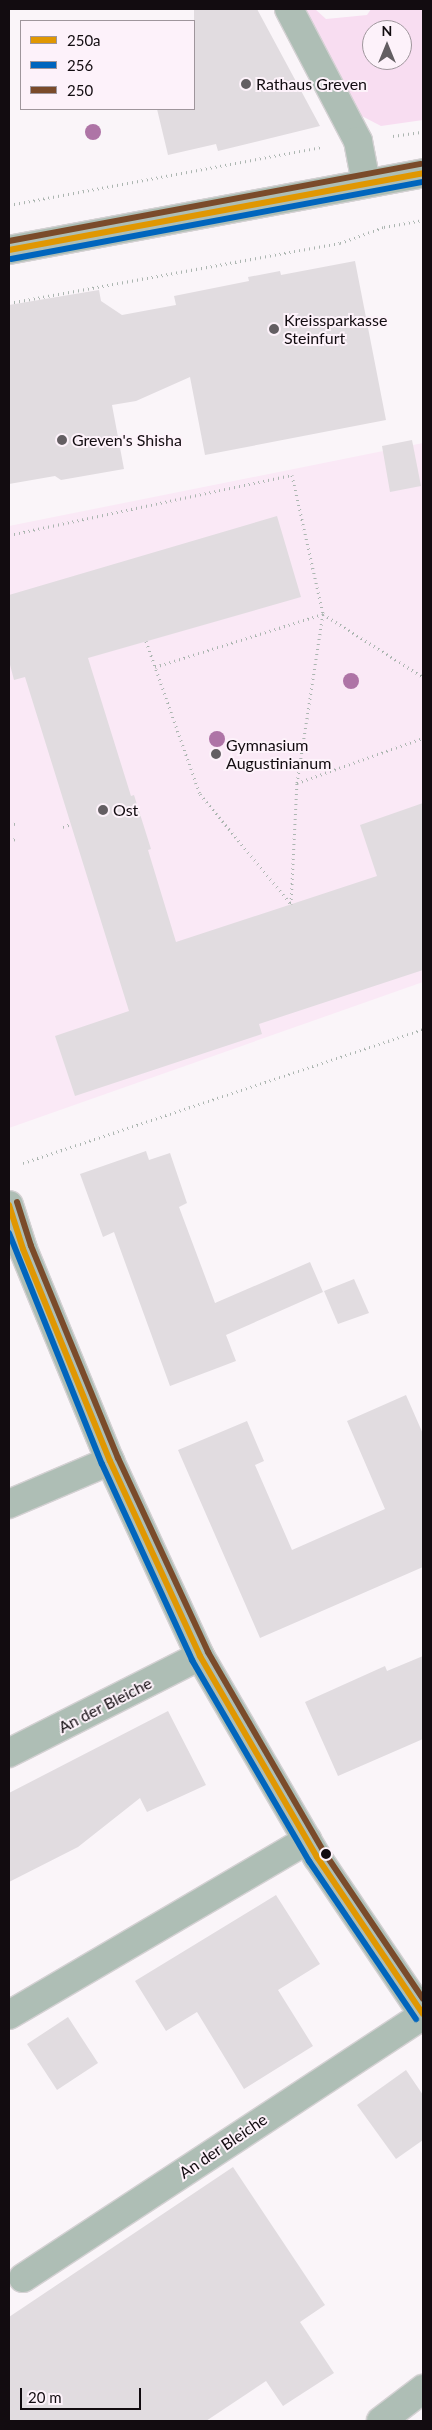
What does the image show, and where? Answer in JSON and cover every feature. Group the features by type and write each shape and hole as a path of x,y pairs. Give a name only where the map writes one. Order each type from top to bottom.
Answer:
{"street":[{"path":"289,9 358,141 366,183"},
{"path":"9,250 423,173"},
{"path":"9,1205 16,1249 110,1461 200,1656 307,1840 423,2014"},
{"path":"9,1504 110,1461"},
{"name":"An der Bleiche","path":"9,1754 200,1656"},
{"path":"9,2015 307,1840"},
{"name":"An der Bleiche","path":"23,2278 423,2014"},
{"path":"381,2421 423,2389"}],"path":[{"path":"9,205 164,174 358,141"},
{"path":"9,303 340,243 384,226 423,220"},
{"path":"9,536 292,476 323,614 297,783 291,904 200,794 146,641"},
{"path":"156,667 323,614 423,677"},
{"path":"297,783 423,738"},
{"path":"9,825 18,823"},
{"path":"63,827 70,824"},
{"path":"9,841 18,838"},
{"path":"23,1163 423,1029"}],"shaded area":[{"path":"304,9 315,9 326,19 367,15 371,9 423,9 423,120 381,126 354,112"},
{"name":"Gymnasium Augustinianum","path":"423,443 423,982 9,1128 9,526"}],"building":[{"name":"Rathaus Greven","path":"194,9 257,9 320,126 218,151 216,144 168,155 157,110 195,110"},
{"path":"355,261 386,420 205,455 190,377 136,401 112,405 124,469 61,480 55,476 9,484 9,305 99,290 101,301 122,315 176,305 174,296 249,281 248,277 280,271 281,275"},
{"path":"412,440 421,486 390,492 382,446"},
{"name":"Ost","path":"277,516 301,597 88,658 131,796 134,795 151,849 148,850 176,942 377,876 360,825 423,803 423,970 259,1024 262,1034 75,1096 55,1036 129,1011 25,677 14,680 9,661 9,595"},
{"path":"146,1151 149,1160 170,1153 187,1203 179,1207 215,1303 310,1262 323,1292 226,1335 236,1361 170,1386 114,1232 103,1237 80,1174"},
{"path":"354,1279 369,1313 338,1324 324,1291"},
{"path":"406,1395 423,1434 423,1567 260,1638 178,1450 247,1421 264,1461 255,1465 292,1550 385,1509 347,1421"},
{"path":"423,1656 423,1739 338,1776 305,1702 385,1666 387,1671"},
{"path":"168,1711 206,1785 147,1812 140,1798 78,1847 9,1882 9,1793"},
{"path":"276,1895 320,1964 278,1990 313,2046 244,2089 197,2012 166,2031 135,1981"},
{"path":"68,2017 98,2063 57,2090 27,2044"},
{"path":"406,2070 423,2095 423,2140 396,2159 357,2105"},
{"path":"233,2167 325,2305 300,2322 334,2373 283,2406 266,2381 206,2421 9,2421 9,2317"}],"transit line":[{"name":"250","path":"9,241 421,164"},
{"name":"250a","path":"9,250 423,173"},
{"name":"256","path":"11,259 423,182"},
{"name":"250","path":"17,1202 31,1246 118,1458 208,1652 324,1852 423,1999"},
{"name":"250a","path":"9,1205 23,1249 110,1461 200,1656 317,1857 423,2014"},
{"name":"256","path":"9,1233 102,1464 192,1660 309,1861 416,2019"}],"place":[{"name":"Rathaus Greven","path":"246,84"},
{"name":"Kreissparkasse Steinfurt","path":"274,329"},
{"name":"Greven's Shisha","path":"62,440"},
{"name":"Gymnasium Augustinianum","path":"216,754"},
{"name":"Ost","path":"103,810"}]}
